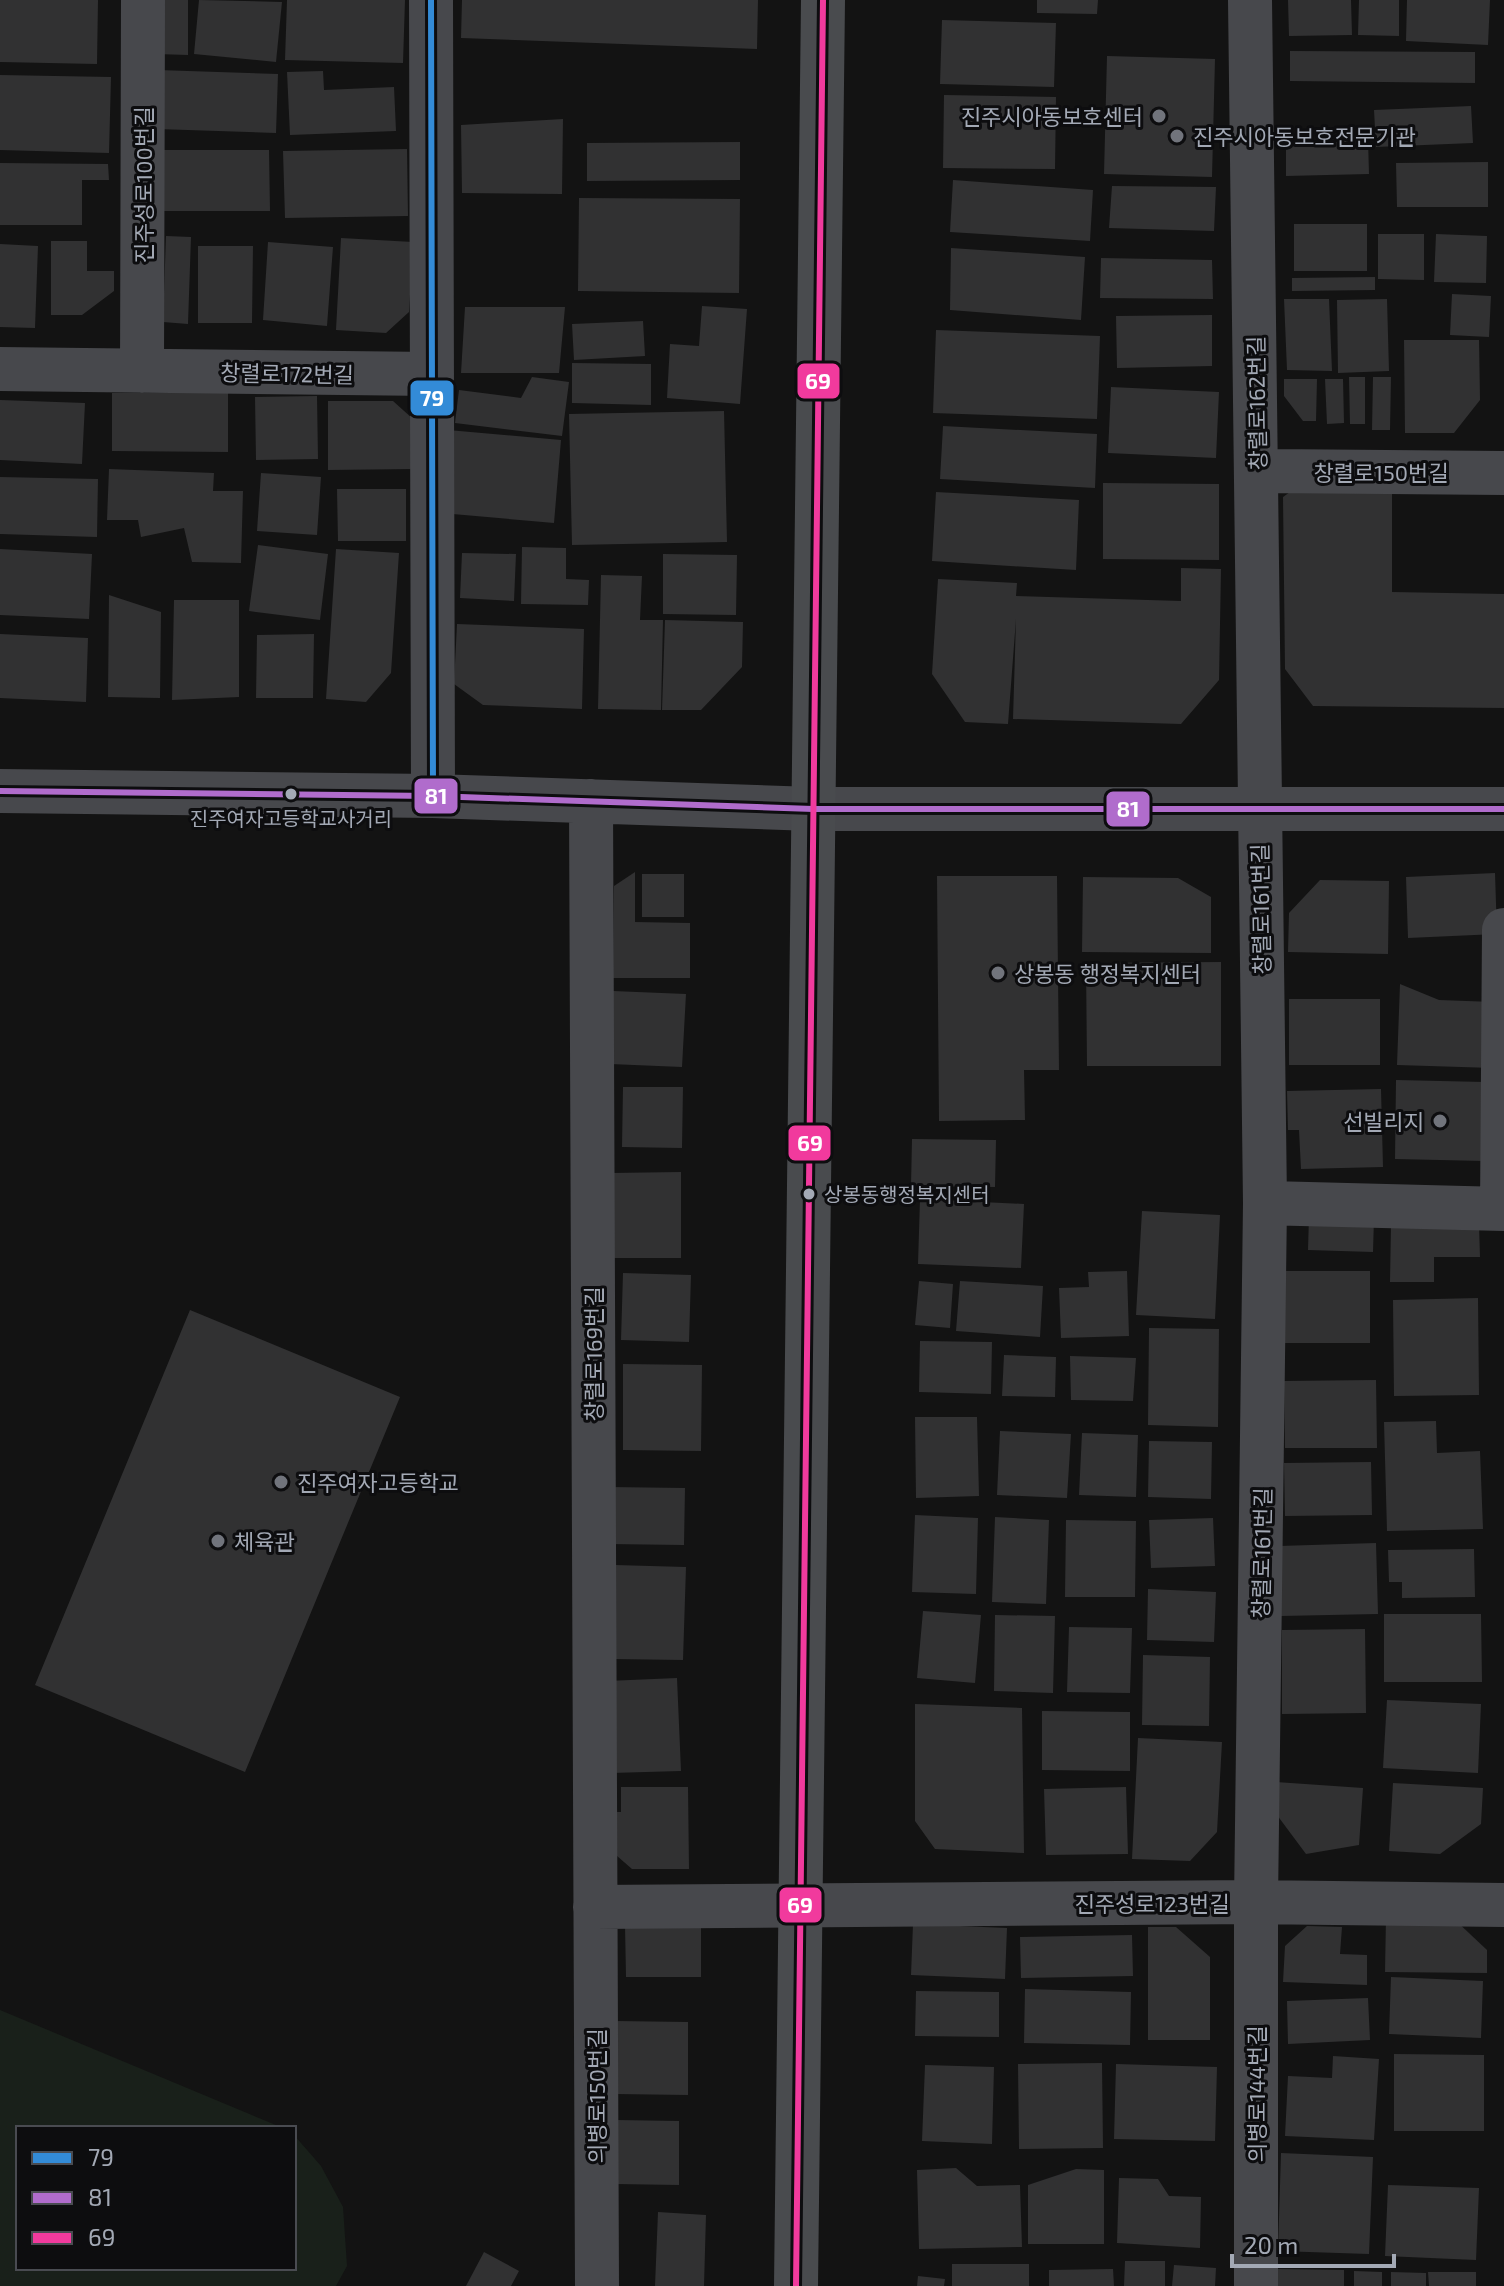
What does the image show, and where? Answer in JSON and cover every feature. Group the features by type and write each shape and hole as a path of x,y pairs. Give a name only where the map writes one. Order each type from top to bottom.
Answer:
{"main road":[{"path":"796,2286 823,0"}],"street":[{"name":"진주성로100번길","path":"142,371 143,0"},
{"path":"431,0 433,796"},
{"name":"창렬로162번길","path":"1250,0 1259,807"},
{"name":"창렬로172번길","path":"0,369 432,374"},
{"name":"창렬로150번길","path":"1257,471 1504,473"},
{"path":"0,791 433,796 813,809 1504,809"},
{"name":"창렬로169번길","path":"591,801 595,1907"},
{"name":"창렬로161번길","path":"1256,1902 1265,1203 1259,807"},
{"path":"1265,1203 1503,1209 1504,930"},
{"name":"진주성로123번길","path":"595,1907 1256,1902 1504,1905"},
{"name":"의병로144번길","path":"1256,1902 1256,2286"},
{"name":"의병로150번길","path":"595,1907 597,2286"}],"shaded area":[{"path":"0,2010 278,2126 16,2126 16,2270 296,2270 296,2137 321,2166 343,2207 347,2266 336,2286 0,2286"}],"building":[{"path":"0,0 98,0 97,64 0,62"},
{"path":"156,0 188,0 188,55 156,54"},
{"path":"199,0 282,2 276,62 194,54"},
{"path":"287,0 405,0 403,63 285,60"},
{"path":"462,0 758,0 757,49 461,38"},
{"path":"1037,0 1098,0 1097,14 1037,13"},
{"path":"1288,0 1351,0 1352,35 1289,36"},
{"path":"1359,0 1399,0 1399,36 1358,35"},
{"path":"1407,0 1490,0 1488,45 1406,41"},
{"path":"942,20 1056,23 1054,87 940,84"},
{"path":"1290,51 1475,52 1475,83 1290,81"},
{"name":"진주시아동보호센터","path":"1107,56 1215,59 1212,177 1104,174"},
{"path":"158,70 278,74 276,133 157,129"},
{"path":"323,71 324,90 394,87 396,131 290,135 287,72"},
{"path":"0,75 111,77 109,153 0,150"},
{"path":"944,95 1056,97 1055,169 943,168"},
{"path":"1471,106 1473,143 1376,147 1374,110"},
{"path":"563,119 562,194 462,193 461,125"},
{"path":"1368,139 1369,174 1286,176 1286,141"},
{"path":"740,142 740,180 587,181 587,143"},
{"path":"407,149 408,216 285,218 283,151"},
{"path":"162,150 269,150 270,211 162,211"},
{"path":"1488,162 1488,207 1397,207 1396,163"},
{"path":"0,163 108,164 109,180 82,180 82,225 0,225"},
{"path":"953,180 1093,190 1090,241 950,232"},
{"path":"1112,186 1216,187 1214,231 1109,228"},
{"path":"579,198 740,199 739,293 578,291"},
{"path":"1294,224 1367,224 1367,271 1294,271"},
{"path":"1378,234 1424,234 1424,280 1378,279"},
{"path":"1436,234 1487,236 1486,283 1434,282"},
{"path":"166,236 191,237 188,324 163,322"},
{"path":"341,238 413,242 409,312 386,333 336,330"},
{"path":"51,241 87,241 87,271 114,271 114,291 82,315 51,315"},
{"path":"268,242 333,247 327,326 263,320"},
{"path":"0,244 38,246 35,328 0,327"},
{"path":"198,246 253,246 252,323 198,323"},
{"path":"951,248 1085,257 1081,320 950,310"},
{"path":"1101,258 1212,260 1213,299 1100,298"},
{"path":"1375,277 1375,290 1292,291 1292,278"},
{"path":"1452,294 1491,296 1489,337 1450,335"},
{"path":"1284,299 1329,299 1332,371 1287,370"},
{"path":"1387,299 1389,371 1338,373 1337,300"},
{"path":"702,306 747,309 740,404 667,398 670,344 699,346"},
{"path":"465,307 565,307 559,373 461,373"},
{"path":"1212,315 1212,366 1117,368 1116,316"},
{"path":"643,321 645,356 574,360 572,324"},
{"path":"936,330 1100,336 1097,419 933,413"},
{"path":"1404,340 1479,340 1480,400 1454,433 1405,433"},
{"path":"572,363 651,364 651,405 572,403"},
{"path":"532,377 569,382 562,436 455,423 459,390 521,398"},
{"path":"1349,377 1365,377 1365,424 1350,424"},
{"path":"1373,377 1391,377 1390,430 1372,430"},
{"path":"1284,379 1317,379 1316,421 1303,421 1284,396"},
{"path":"1325,379 1343,379 1344,423 1327,424"},
{"path":"1111,387 1219,392 1216,458 1108,453"},
{"path":"112,393 228,393 228,452 112,451"},
{"path":"317,396 318,459 256,460 255,397"},
{"path":"0,400 85,403 82,464 0,460"},
{"path":"328,401 393,401 413,419 413,469 328,470"},
{"path":"724,411 727,542 572,545 569,414"},
{"path":"943,426 1097,434 1095,488 940,479"},
{"path":"448,430 561,440 554,523 441,513"},
{"path":"109,469 214,473 213,491 243,491 241,563 192,562 184,528 141,537 138,520 107,520"},
{"path":"261,473 321,477 317,535 257,531"},
{"path":"0,477 98,479 97,537 0,534"},
{"path":"1304,482 1392,483 1392,592 1504,594 1504,708 1313,706 1285,669 1283,497"},
{"path":"1103,483 1219,484 1219,560 1103,559"},
{"path":"337,489 406,489 406,541 338,541"},
{"path":"936,492 1079,500 1076,570 932,561"},
{"path":"258,545 328,554 320,620 249,611"},
{"path":"522,547 566,548 566,579 589,580 588,605 521,604"},
{"path":"0,549 92,554 89,619 0,615"},
{"path":"336,549 399,553 391,673 366,702 326,699"},
{"path":"462,553 516,554 514,601 460,598"},
{"path":"663,554 737,555 736,615 663,614"},
{"path":"1181,568 1221,569 1219,680 1181,724 1013,719 1016,619 1008,724 965,722 932,674 938,579 1017,583 1016,596 1181,601"},
{"path":"601,575 642,576 640,620 663,620 661,710 598,709"},
{"path":"109,595 161,612 160,698 108,697"},
{"path":"174,600 239,600 239,697 172,700"},
{"path":"665,620 743,622 742,667 701,710 662,710"},
{"path":"457,624 584,629 582,709 483,705 454,684"},
{"path":"0,634 88,638 86,702 0,698"},
{"path":"314,634 313,698 256,698 257,635"},
{"path":"635,872 635,922 690,923 690,978 613,978 614,886"},
{"path":"1495,873 1497,934 1408,938 1406,877"},
{"path":"642,874 684,874 684,917 642,917"},
{"name":"상봉동 행정복지센터","path":"937,876 1057,876 1059,1070 1024,1070 1025,1120 939,1121"},
{"path":"1083,877 1178,878 1211,897 1211,953 1082,952"},
{"path":"1320,880 1389,881 1388,954 1288,952 1289,913"},
{"path":"1221,962 1221,1066 1087,1066 1086,963"},
{"path":"1400,984 1439,1000 1494,1002 1493,1068 1397,1065"},
{"path":"613,991 686,994 682,1067 610,1064"},
{"path":"1289,999 1380,999 1380,1065 1289,1065"},
{"name":"선빌리지","path":"1396,1080 1485,1082 1484,1161 1395,1159"},
{"path":"623,1087 683,1087 682,1148 622,1147"},
{"path":"1381,1089 1383,1167 1301,1169 1299,1130 1288,1130 1287,1091"},
{"path":"912,1139 996,1140 995,1187 911,1186"},
{"path":"681,1172 681,1258 613,1258 611,1173"},
{"path":"920,1199 1024,1204 1021,1268 918,1264"},
{"path":"1142,1211 1220,1215 1215,1319 1136,1315"},
{"path":"1309,1216 1374,1218 1373,1252 1308,1250"},
{"path":"1391,1225 1479,1225 1480,1257 1434,1257 1434,1282 1390,1282"},
{"path":"1127,1271 1129,1336 1061,1338 1059,1288 1089,1287 1088,1272"},
{"path":"1283,1271 1370,1271 1370,1343 1284,1343"},
{"path":"623,1273 691,1275 689,1342 621,1340"},
{"path":"919,1281 953,1284 950,1328 915,1325"},
{"path":"960,1281 1043,1286 1040,1337 956,1331"},
{"path":"1478,1298 1479,1395 1394,1396 1393,1300"},
{"name":"체육관","path":"190,1310 400,1397 245,1772 35,1685"},
{"path":"1149,1328 1219,1329 1218,1427 1148,1425"},
{"path":"920,1341 992,1342 991,1394 919,1392"},
{"path":"1004,1355 1056,1357 1055,1397 1002,1396"},
{"path":"1070,1356 1136,1358 1133,1401 1071,1400"},
{"path":"623,1364 702,1365 701,1451 623,1450"},
{"path":"1376,1380 1377,1448 1285,1448 1284,1381"},
{"path":"915,1417 977,1417 979,1496 916,1498"},
{"path":"1436,1421 1437,1453 1480,1451 1483,1529 1387,1531 1384,1422"},
{"path":"1000,1431 1071,1434 1067,1498 997,1495"},
{"path":"1082,1433 1138,1435 1136,1497 1079,1495"},
{"path":"1149,1441 1212,1442 1211,1499 1148,1497"},
{"path":"1371,1462 1372,1515 1285,1516 1284,1463"},
{"path":"609,1487 685,1488 684,1545 608,1544"},
{"path":"915,1515 978,1518 976,1594 912,1592"},
{"path":"995,1517 1049,1520 1046,1604 992,1602"},
{"path":"1213,1518 1215,1566 1151,1568 1149,1520"},
{"path":"1066,1520 1136,1521 1135,1597 1065,1597"},
{"path":"1376,1543 1378,1614 1281,1616 1279,1546"},
{"path":"1474,1549 1475,1597 1402,1598 1402,1582 1389,1582 1388,1550"},
{"path":"615,1565 686,1567 683,1660 613,1659"},
{"path":"1148,1589 1216,1592 1214,1642 1147,1640"},
{"path":"923,1611 981,1615 975,1683 917,1678"},
{"path":"1384,1614 1481,1614 1482,1682 1384,1682"},
{"path":"995,1615 1055,1616 1053,1693 994,1691"},
{"path":"1069,1627 1132,1628 1130,1693 1067,1692"},
{"path":"1365,1629 1366,1713 1282,1714 1282,1630"},
{"path":"1143,1655 1210,1657 1209,1726 1142,1725"},
{"path":"677,1678 681,1771 611,1773 607,1681"},
{"path":"1387,1700 1481,1704 1478,1773 1383,1768"},
{"path":"915,1704 1022,1708 1024,1853 935,1849 915,1821"},
{"path":"1042,1711 1130,1712 1130,1771 1042,1770"},
{"path":"1138,1738 1222,1742 1217,1832 1190,1861 1132,1859"},
{"path":"1276,1782 1363,1788 1359,1845 1306,1854 1274,1811"},
{"path":"1393,1783 1483,1788 1481,1824 1440,1854 1389,1851"},
{"path":"621,1787 688,1787 689,1869 632,1869 609,1849 608,1812 621,1812"},
{"path":"1126,1787 1128,1854 1046,1855 1044,1789"},
{"path":"1386,1917 1453,1918 1487,1950 1487,1973 1385,1972"},
{"path":"701,1924 701,1977 626,1977 625,1925"},
{"path":"913,1924 1007,1928 1005,1979 911,1975"},
{"path":"1307,1926 1342,1927 1340,1954 1367,1955 1367,1985 1283,1982 1285,1946"},
{"path":"1148,1927 1176,1927 1210,1957 1210,2040 1148,2040"},
{"path":"1132,1935 1133,1976 1021,1978 1020,1937"},
{"path":"1391,1977 1483,1981 1481,2038 1389,2034"},
{"path":"1025,1989 1131,1992 1130,2045 1024,2043"},
{"path":"916,1991 999,1992 999,2037 915,2036"},
{"path":"1368,1998 1370,2040 1288,2044 1287,2001"},
{"path":"615,2021 688,2022 688,2095 615,2094"},
{"path":"1394,2054 1484,2055 1484,2131 1394,2131"},
{"path":"1333,2056 1379,2059 1374,2140 1285,2136 1288,2076 1332,2078"},
{"path":"1102,2063 1103,2148 1019,2149 1018,2064"},
{"path":"1116,2064 1217,2067 1215,2141 1114,2139"},
{"path":"925,2065 994,2067 992,2144 922,2141"},
{"path":"616,2120 679,2121 679,2185 615,2184"},
{"path":"1281,2153 1373,2157 1369,2254 1278,2251"},
{"path":"956,2168 977,2186 1020,2185 1022,2247 919,2249 917,2170"},
{"path":"1076,2169 1104,2170 1104,2244 1028,2244 1028,2185"},
{"path":"1119,2178 1158,2179 1169,2196 1201,2197 1200,2248 1117,2243"},
{"path":"1388,2185 1479,2188 1476,2260 1385,2256"},
{"path":"658,2212 706,2215 704,2286 655,2286"},
{"path":"484,2252 519,2271 511,2286 466,2286"},
{"path":"1125,2261 1165,2261 1165,2286 1124,2286"},
{"path":"952,2264 1029,2264 1029,2286 952,2286"},
{"path":"1174,2265 1216,2268 1215,2286 1172,2286"},
{"path":"1113,2269 1114,2286 1049,2286 1049,2270"},
{"path":"1277,2269 1344,2270 1344,2286 1276,2286"},
{"path":"1354,2271 1382,2272 1382,2286 1354,2286"},
{"path":"1391,2272 1426,2273 1426,2286 1391,2286"},
{"path":"1428,2272 1476,2272 1476,2286 1429,2286"},
{"path":"918,2276 945,2279 944,2286 917,2286"}],"transit line":[{"name":"79","path":"431,0 433,796"},
{"name":"69","path":"796,2286 823,0"},
{"name":"81","path":"0,791 433,796 813,809 1504,809"}],"place":[{"name":"진주시아동보호센터","path":"1159,116"},
{"name":"진주시아동보호전문기관","path":"1177,136"},
{"name":"진주여자고등학교사거리","path":"291,794"},
{"name":"상봉동 행정복지센터","path":"998,973"},
{"name":"선빌리지","path":"1440,1121"},
{"name":"상봉동행정복지센터","path":"809,1194"},
{"name":"진주여자고등학교","path":"281,1482"},
{"name":"체육관","path":"218,1541"}]}
